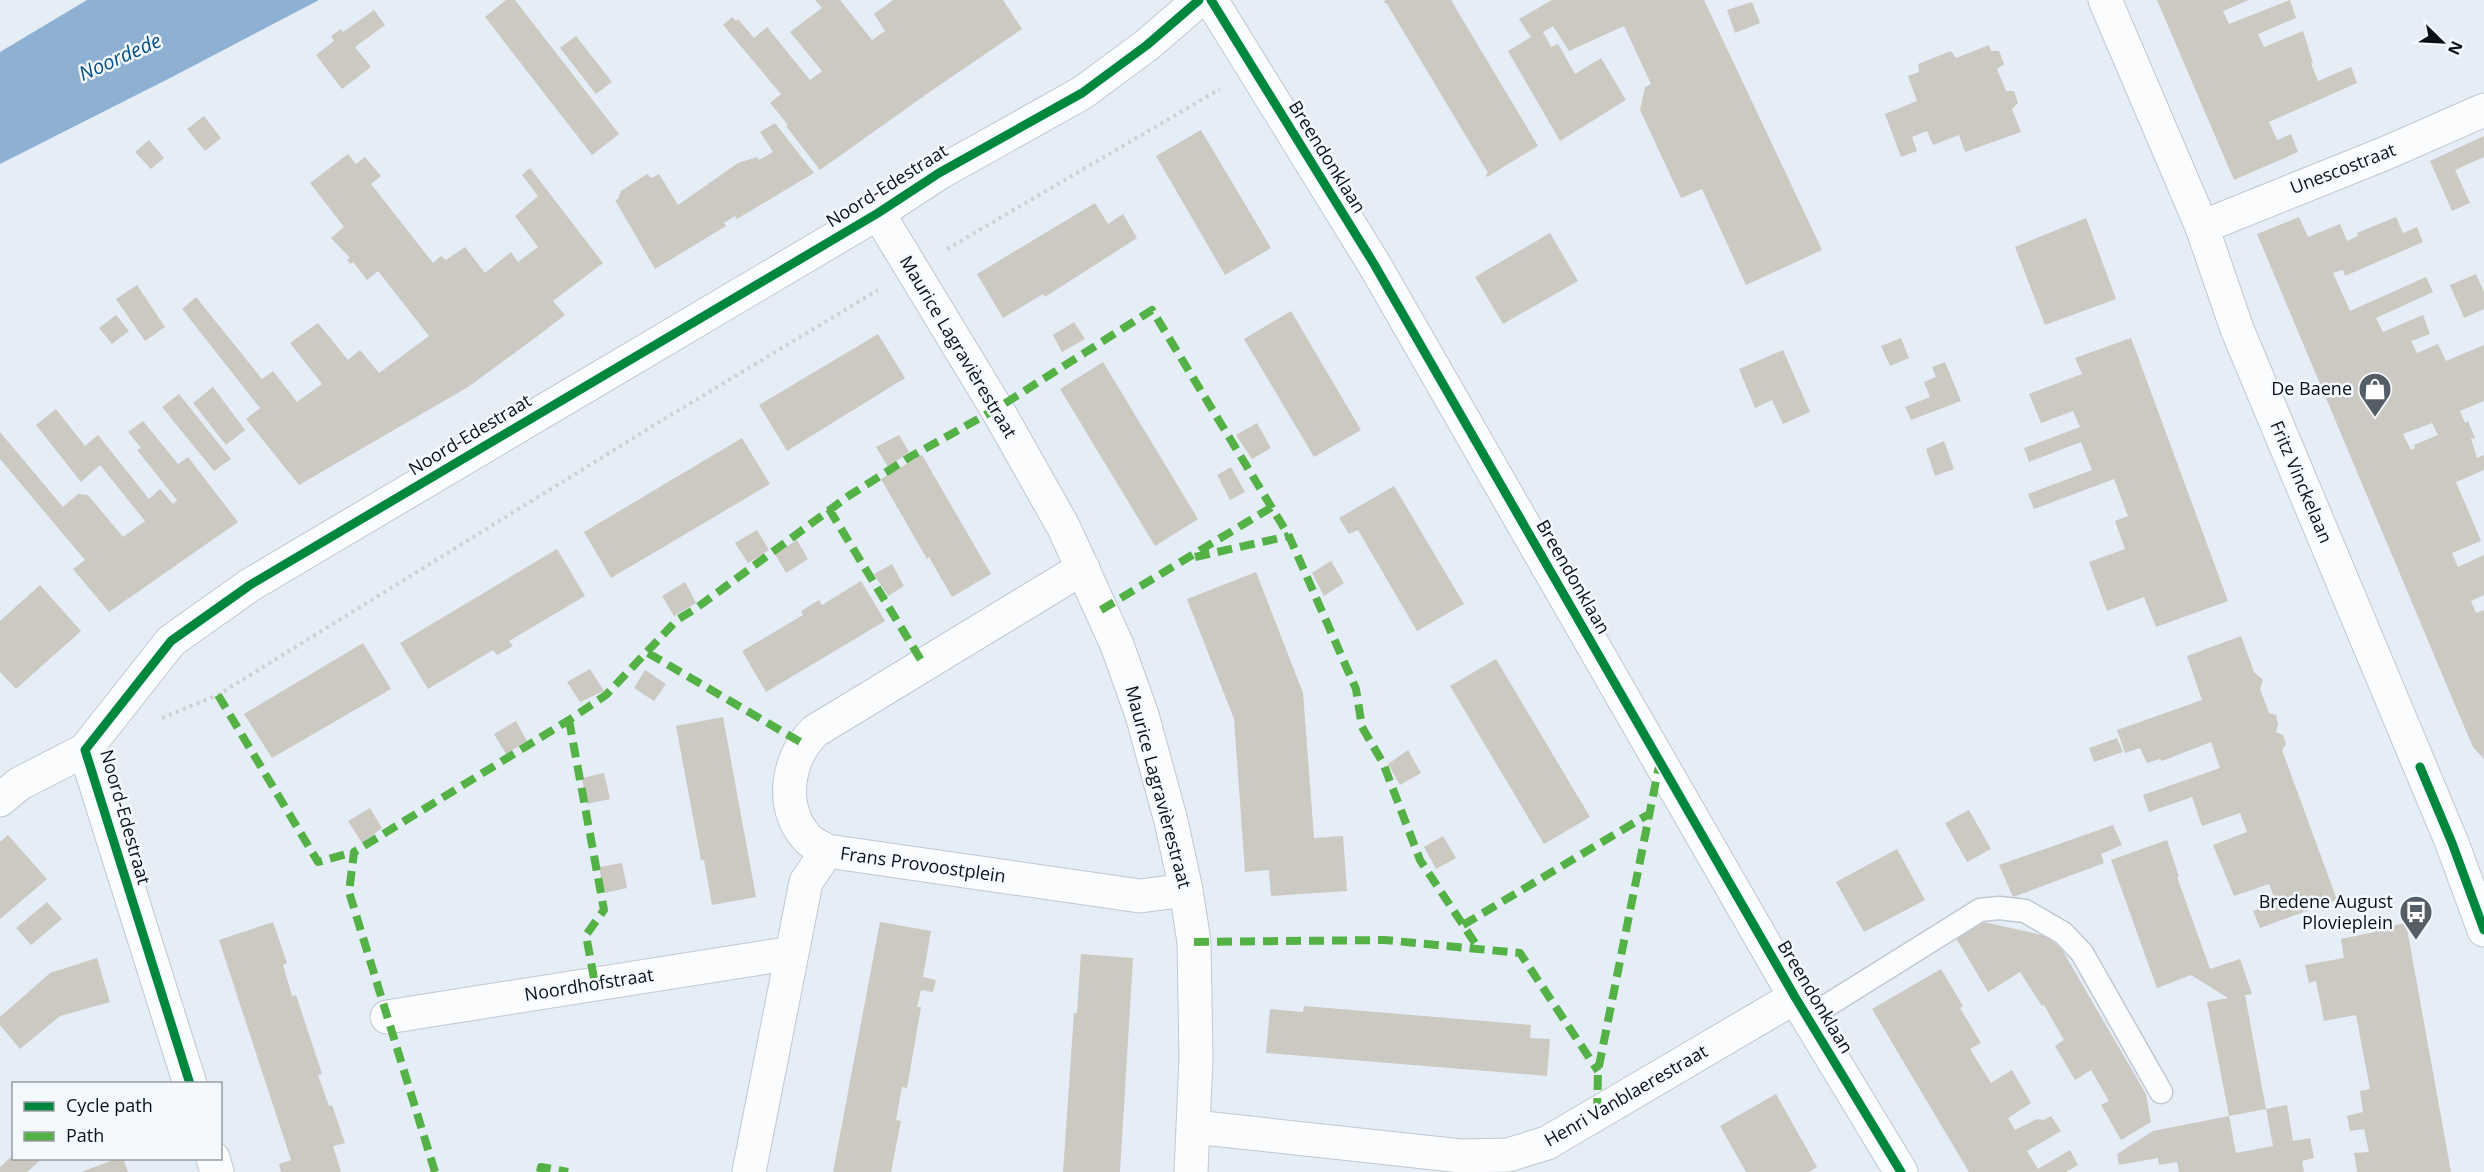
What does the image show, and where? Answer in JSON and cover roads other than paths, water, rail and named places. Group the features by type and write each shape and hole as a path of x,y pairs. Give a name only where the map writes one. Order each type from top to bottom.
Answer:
{"street":[{"name":"Noord-Edestraat","path":"190,1082 85,750 171,641 250,585 878,213 939,173 1082,93 1147,45 1199,0"},
{"name":"Breendonklaan","path":"1211,0 1374,264 1801,1007 1901,1172"},
{"name":"Fritz Vinckelaan","path":"2105,0 2202,227 2237,329 2452,843 2484,930"},
{"name":"Unescostraat","path":"2202,227 2386,153 2484,110"},
{"name":"Maurice Lagravièrestraat","path":"878,213 1064,528 1117,645 1143,715 1171,821 1186,890 1194,942 1196,1058 1191,1172"},
{"name":"Frans Provoostplein","path":"1083,568 815,731 802,743 796,756 789,785 791,810 808,840 827,851 1140,896 1186,890"},
{"path":"0,800 19,784 85,750"},
{"path":"749,1172 806,882 827,851"},
{"name":"Noordhofstraat","path":"387,1017 792,953"},
{"name":"Henri Vanblaerestraat","path":"1194,1127 1461,1156 1508,1155 1546,1143 1801,1007"}],"lane":[{"path":"1801,1007 1980,910 2000,908 2025,911 2063,933 2082,953 2161,1092"}],"water":[{"name":"Noordede","path":"87,0 319,0 0,164 0,52"}],"place":[{"name":"De Baene","path":"2375,418"},
{"name":"Bredene August Plovieplein","path":"2416,941"}]}
